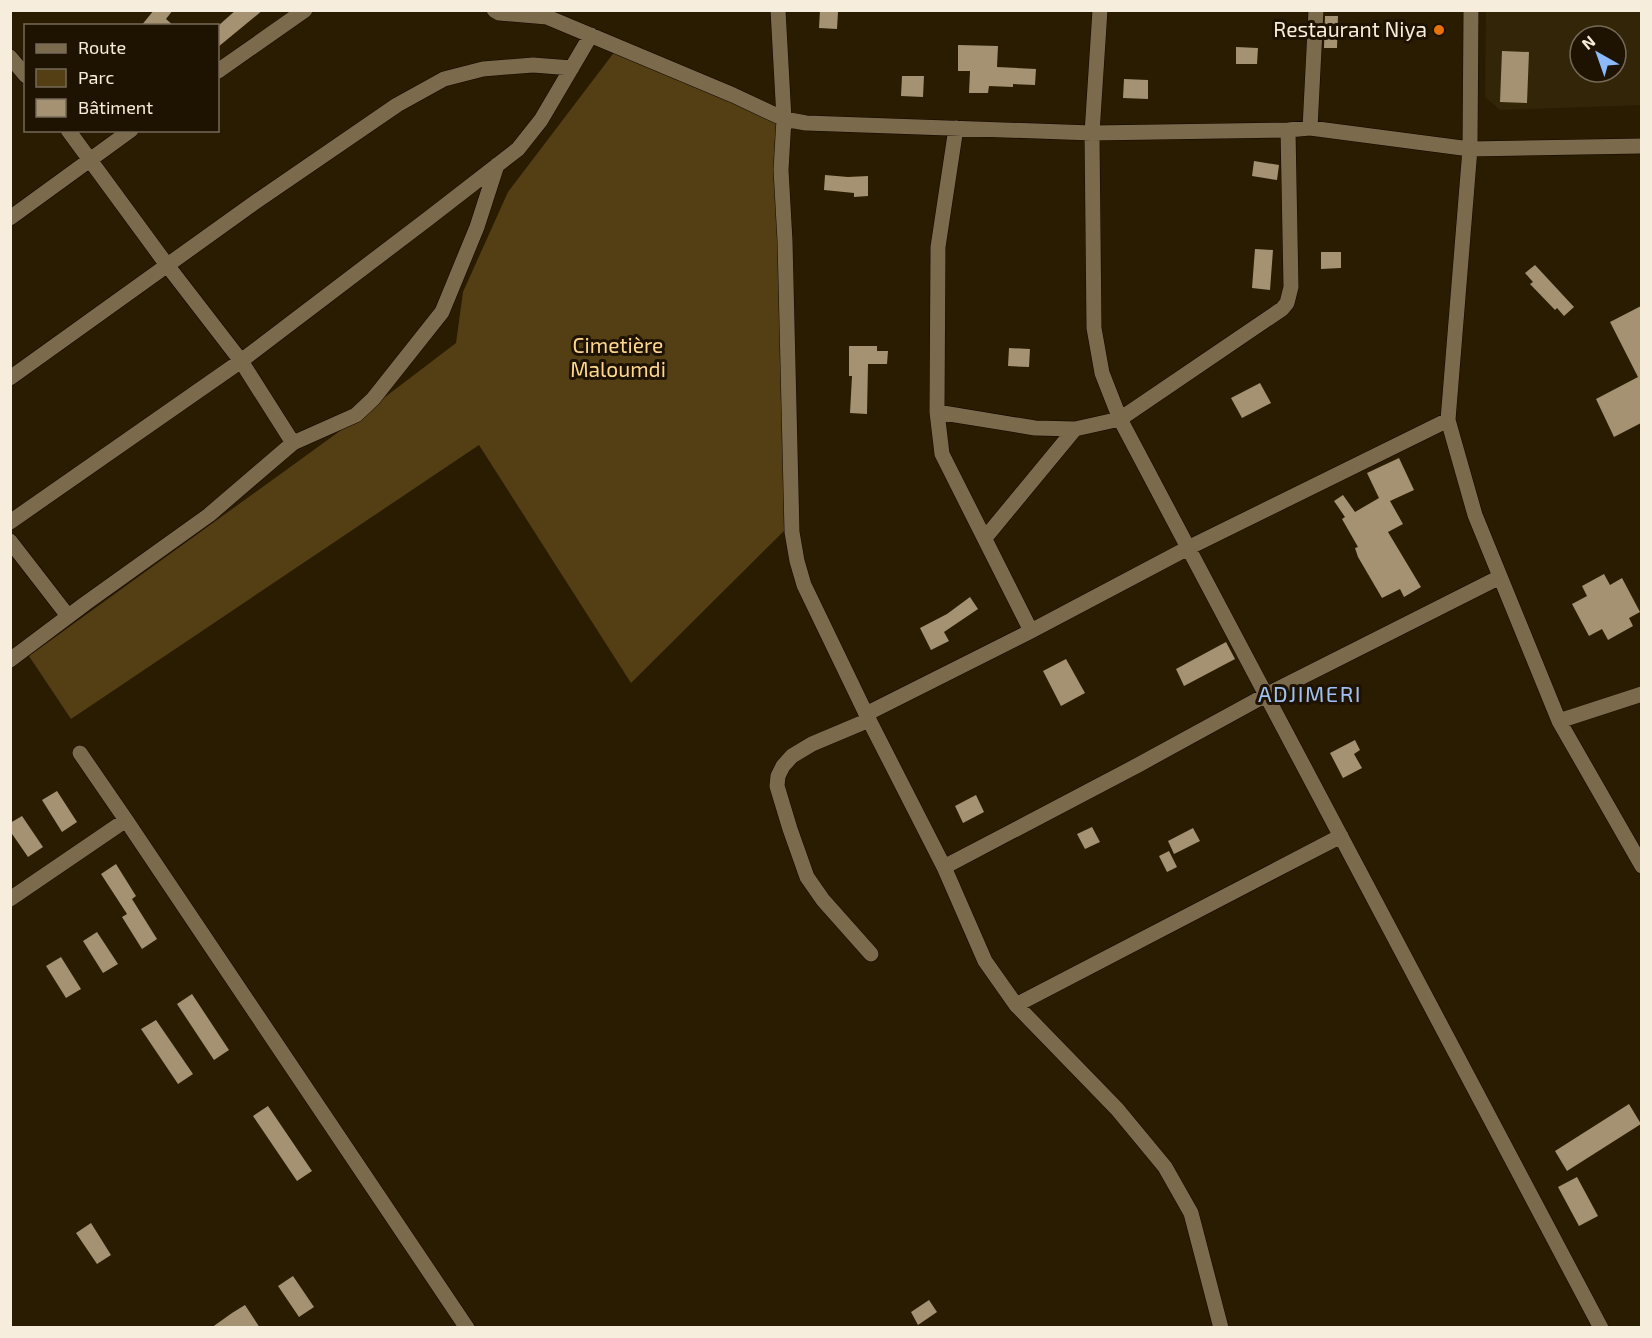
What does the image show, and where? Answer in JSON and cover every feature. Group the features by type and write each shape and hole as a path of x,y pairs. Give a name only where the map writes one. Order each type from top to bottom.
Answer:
{"street":[{"path":"219,70 305,10"},
{"path":"494,10 499,13 549,14 591,35 734,95 784,119 806,123 1092,133 1310,128 1470,149 1641,146"},
{"path":"778,10 784,119 781,170 792,532 804,585 867,717 944,867 985,961 1016,1005 1117,1110 1164,1167 1191,1213 1221,1328"},
{"path":"1100,10 1092,133 1094,327 1102,373 1120,419 1601,1328"},
{"path":"1310,128 1316,10"},
{"path":"1471,10 1470,149 1448,420 1475,515 1558,721 1641,866"},
{"path":"10,522 241,361 518,149 541,120 591,35"},
{"path":"10,57 24,74"},
{"path":"10,378 254,202 397,105 444,79 483,69 533,65 572,68"},
{"path":"956,128 938,247 937,412 942,454 1031,631"},
{"path":"937,412 1035,428 1076,429 1120,419 1269,320 1287,303 1291,287 1288,130"},
{"path":"70,132 241,361 293,442"},
{"path":"10,218 128,132"},
{"path":"10,660 209,515 293,442 357,415 373,399 442,312 477,227 497,165"},
{"path":"871,954 822,900 807,877 777,786 783,765 792,756 1188,548 1448,420"},
{"path":"985,538 1076,429"},
{"path":"10,541 68,616"},
{"path":"944,867 1266,694 1500,577"},
{"path":"1558,721 1641,694"},
{"path":"80,753 467,1328"},
{"path":"10,898 126,820"},
{"path":"1016,1005 1341,836"}],"shaded area":[{"path":"1486,11 1641,11 1641,105 1500,110 1485,97"}],"green space":[{"name":"Cimetière Maloumdi","path":"622,42 776,121 785,530 631,683 479,445 71,719 29,656 351,423 456,343 463,292 508,192"}],"building":[{"path":"154,10 173,10 166,19 172,24 143,24"},
{"path":"236,10 263,10 219,46 219,25"},
{"path":"820,10 838,12 837,29 819,28"},
{"path":"1325,16 1338,16 1337,48 1324,48"},
{"path":"958,45 998,46 997,67 1036,69 1035,85 989,86 988,93 969,93 970,71 958,71"},
{"path":"1236,47 1258,48 1257,64 1236,64"},
{"path":"1502,51 1529,52 1527,103 1500,102"},
{"path":"902,76 924,76 923,97 901,96"},
{"path":"1124,79 1148,80 1148,99 1123,98"},
{"path":"1254,161 1279,165 1277,180 1252,176"},
{"path":"825,175 868,176 868,196 854,197 854,193 824,190"},
{"path":"1255,249 1273,250 1270,290 1252,288"},
{"path":"1321,252 1341,252 1341,268 1321,269"},
{"path":"1535,265 1574,307 1564,316 1530,284 1533,282 1525,273"},
{"path":"1641,306 1641,423 1614,437 1596,399 1638,377 1610,322"},
{"path":"849,346 877,346 877,351 888,351 887,364 868,364 867,414 850,413 852,376 849,376"},
{"path":"1009,348 1030,349 1029,367 1008,366"},
{"path":"1260,383 1271,403 1242,418 1231,398"},
{"path":"1399,458 1414,490 1390,501 1403,524 1388,532 1421,587 1404,597 1400,589 1382,598 1358,557 1355,548 1358,547 1342,519 1345,517 1334,501 1343,495 1355,512 1379,498 1367,473"},
{"path":"1604,574 1610,585 1622,578 1640,612 1629,618 1633,626 1608,640 1602,629 1589,636 1572,604 1587,596 1582,586"},
{"path":"970,597 978,609 944,632 949,641 931,650 920,628 947,614"},
{"path":"1226,642 1235,659 1184,686 1176,669"},
{"path":"1066,659 1085,693 1061,706 1043,671"},
{"path":"1355,740 1360,750 1354,754 1362,768 1343,778 1330,753"},
{"path":"57,791 77,822 62,832 42,800"},
{"path":"976,795 984,812 963,823 955,806"},
{"path":"22,816 43,847 28,857 10,831 10,823"},
{"path":"1092,827 1100,842 1085,849 1077,834"},
{"path":"1193,828 1200,841 1174,854 1168,841"},
{"path":"1169,851 1177,867 1167,872 1159,856"},
{"path":"116,864 136,896 132,899 157,939 142,949 122,917 127,914 101,874"},
{"path":"97,932 118,964 103,973 83,941"},
{"path":"61,957 81,989 66,998 46,966"},
{"path":"192,994 229,1050 214,1060 177,1004"},
{"path":"156,1020 193,1074 178,1084 141,1029"},
{"path":"1629,1104 1641,1124 1567,1171 1555,1151"},
{"path":"268,1106 312,1171 297,1181 253,1116"},
{"path":"1577,1177 1598,1216 1579,1226 1558,1187"},
{"path":"91,1223 111,1255 97,1264 76,1233"},
{"path":"293,1276 314,1307 299,1317 278,1286"},
{"path":"929,1300 937,1312 918,1325 911,1312"},
{"path":"245,1305 260,1328 211,1328 232,1313"}],"place":[{"name":"Restaurant Niya","path":"1439,30"}],"district":[{"name":"ADJIMERI","path":"1310,694"}]}
